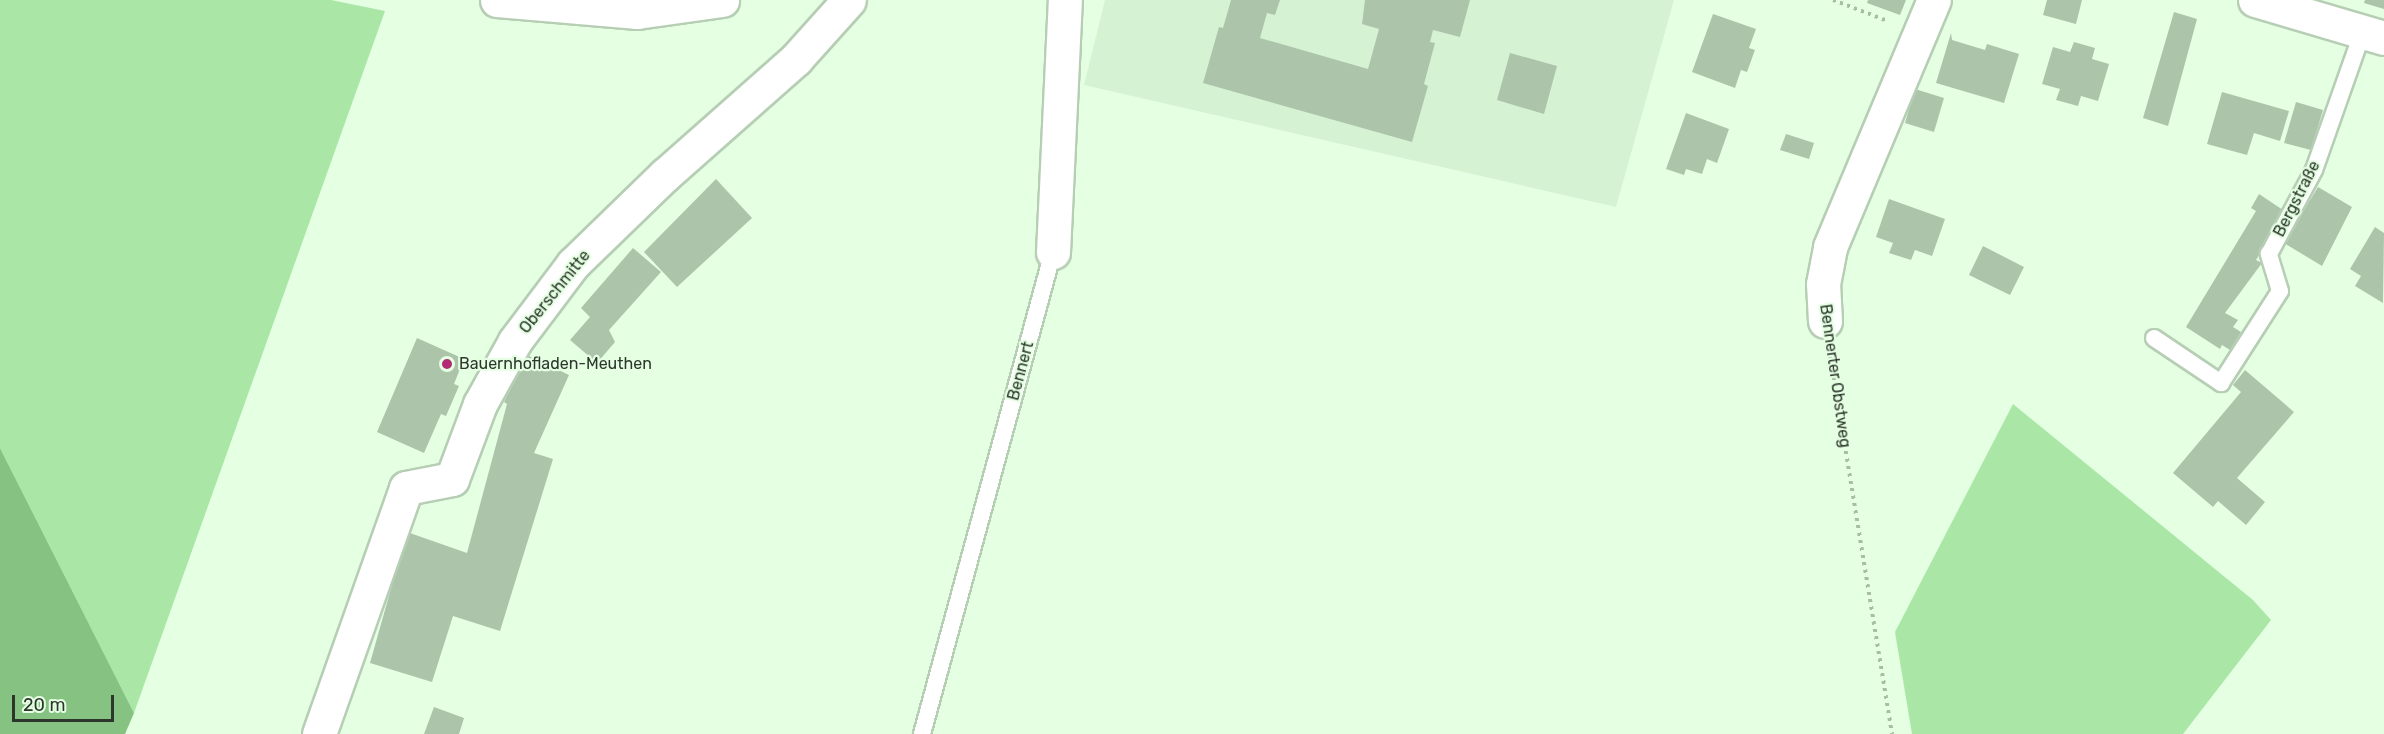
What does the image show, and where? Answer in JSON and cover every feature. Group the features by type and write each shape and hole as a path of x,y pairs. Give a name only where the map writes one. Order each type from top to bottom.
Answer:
{"street":[{"path":"497,0 637,12 722,0"},
{"name":"Oberschmitte","path":"319,734 406,488 452,479 480,404 515,341 573,264 664,175 796,59 849,0"},
{"name":"Bennert","path":"1053,252 1065,0"},
{"name":"Bennerter Obstweg","path":"1825,321 1822,284 1830,247 1934,0"},
{"name":"Bergstraße","path":"2255,0 2374,34"}],"lane":[{"name":"Bergstraße","path":"2154,338 2221,383 2280,291 2269,254 2314,170 2374,34"},
{"name":"Bennert","path":"922,734 1053,252"}],"path":[{"path":"1833,0 1920,33"},
{"name":"Bennerter Obstweg","path":"1825,321 1892,734"}],"shaded area":[{"path":"1105,0 1674,0 1616,207 1084,85"}],"green space":[{"path":"0,0 331,0 385,11 134,713 0,448"},
{"path":"2013,404 2253,600 2271,620 2183,734 1912,734 1895,632"},
{"path":"0,448 134,713 125,734 0,734"}],"building":[{"path":"1231,0 1280,0 1275,15 1267,13 1260,38 1368,69 1379,29 1362,24 1365,0 1470,0 1460,37 1433,30 1430,42 1435,43 1424,84 1428,86 1412,142 1203,83 1219,27 1223,28"},
{"path":"1868,0 1906,0 1900,15 1867,3"},
{"path":"2047,0 2082,0 2076,24 2043,15"},
{"path":"2365,0 2384,0 2384,9 2364,3"},
{"path":"2174,12 2197,19 2168,126 2143,118"},
{"path":"1713,14 1756,29 1749,48 1755,50 1747,72 1741,70 1735,88 1692,72"},
{"path":"1951,33 1952,40 1985,50 1987,44 2019,54 2004,103 1936,83"},
{"path":"2074,42 2095,48 2092,59 2109,64 2098,101 2081,96 2078,106 2056,100 2060,89 2042,84 2053,47 2070,52"},
{"path":"1510,53 1557,66 1544,114 1497,100"},
{"path":"1915,89 1944,98 1934,132 1905,123"},
{"path":"2222,92 2289,111 2280,141 2254,133 2247,155 2207,144"},
{"path":"2296,102 2323,110 2311,150 2284,143"},
{"path":"1686,113 1729,129 1717,163 1707,159 1702,174 1686,169 1684,175 1666,169"},
{"path":"1786,134 1814,143 1809,159 1780,150"},
{"path":"716,179 752,218 677,287 644,252"},
{"path":"2318,187 2352,207 2322,266 2284,243"},
{"path":"2259,194 2286,212 2256,260 2262,263 2225,313 2238,320 2233,327 2241,332 2230,350 2222,345 2220,349 2186,327 2256,211 2251,208"},
{"path":"1889,199 1945,219 1932,256 1915,250 1911,260 1889,253 1893,243 1876,237"},
{"path":"2375,227 2384,233 2383,303 2355,286 2361,276 2350,269"},
{"path":"1983,246 2024,267 2010,295 1969,275"},
{"path":"633,248 661,272 609,330 615,342 597,363 570,340 590,317 581,308"},
{"path":"417,338 464,359 454,384 459,386 446,416 441,414 424,453 377,432"},
{"path":"527,355 569,375 534,453 553,459 500,631 453,616 432,682 370,663 407,532 467,553 507,404 504,402"},
{"path":"2245,370 2294,412 2237,478 2265,502 2246,525 2218,501 2213,507 2173,473 2241,392 2233,385"},
{"path":"434,707 464,718 459,734 424,734"}],"place":[{"name":"Bauernhofladen-Meuthen","path":"447,364"}]}
